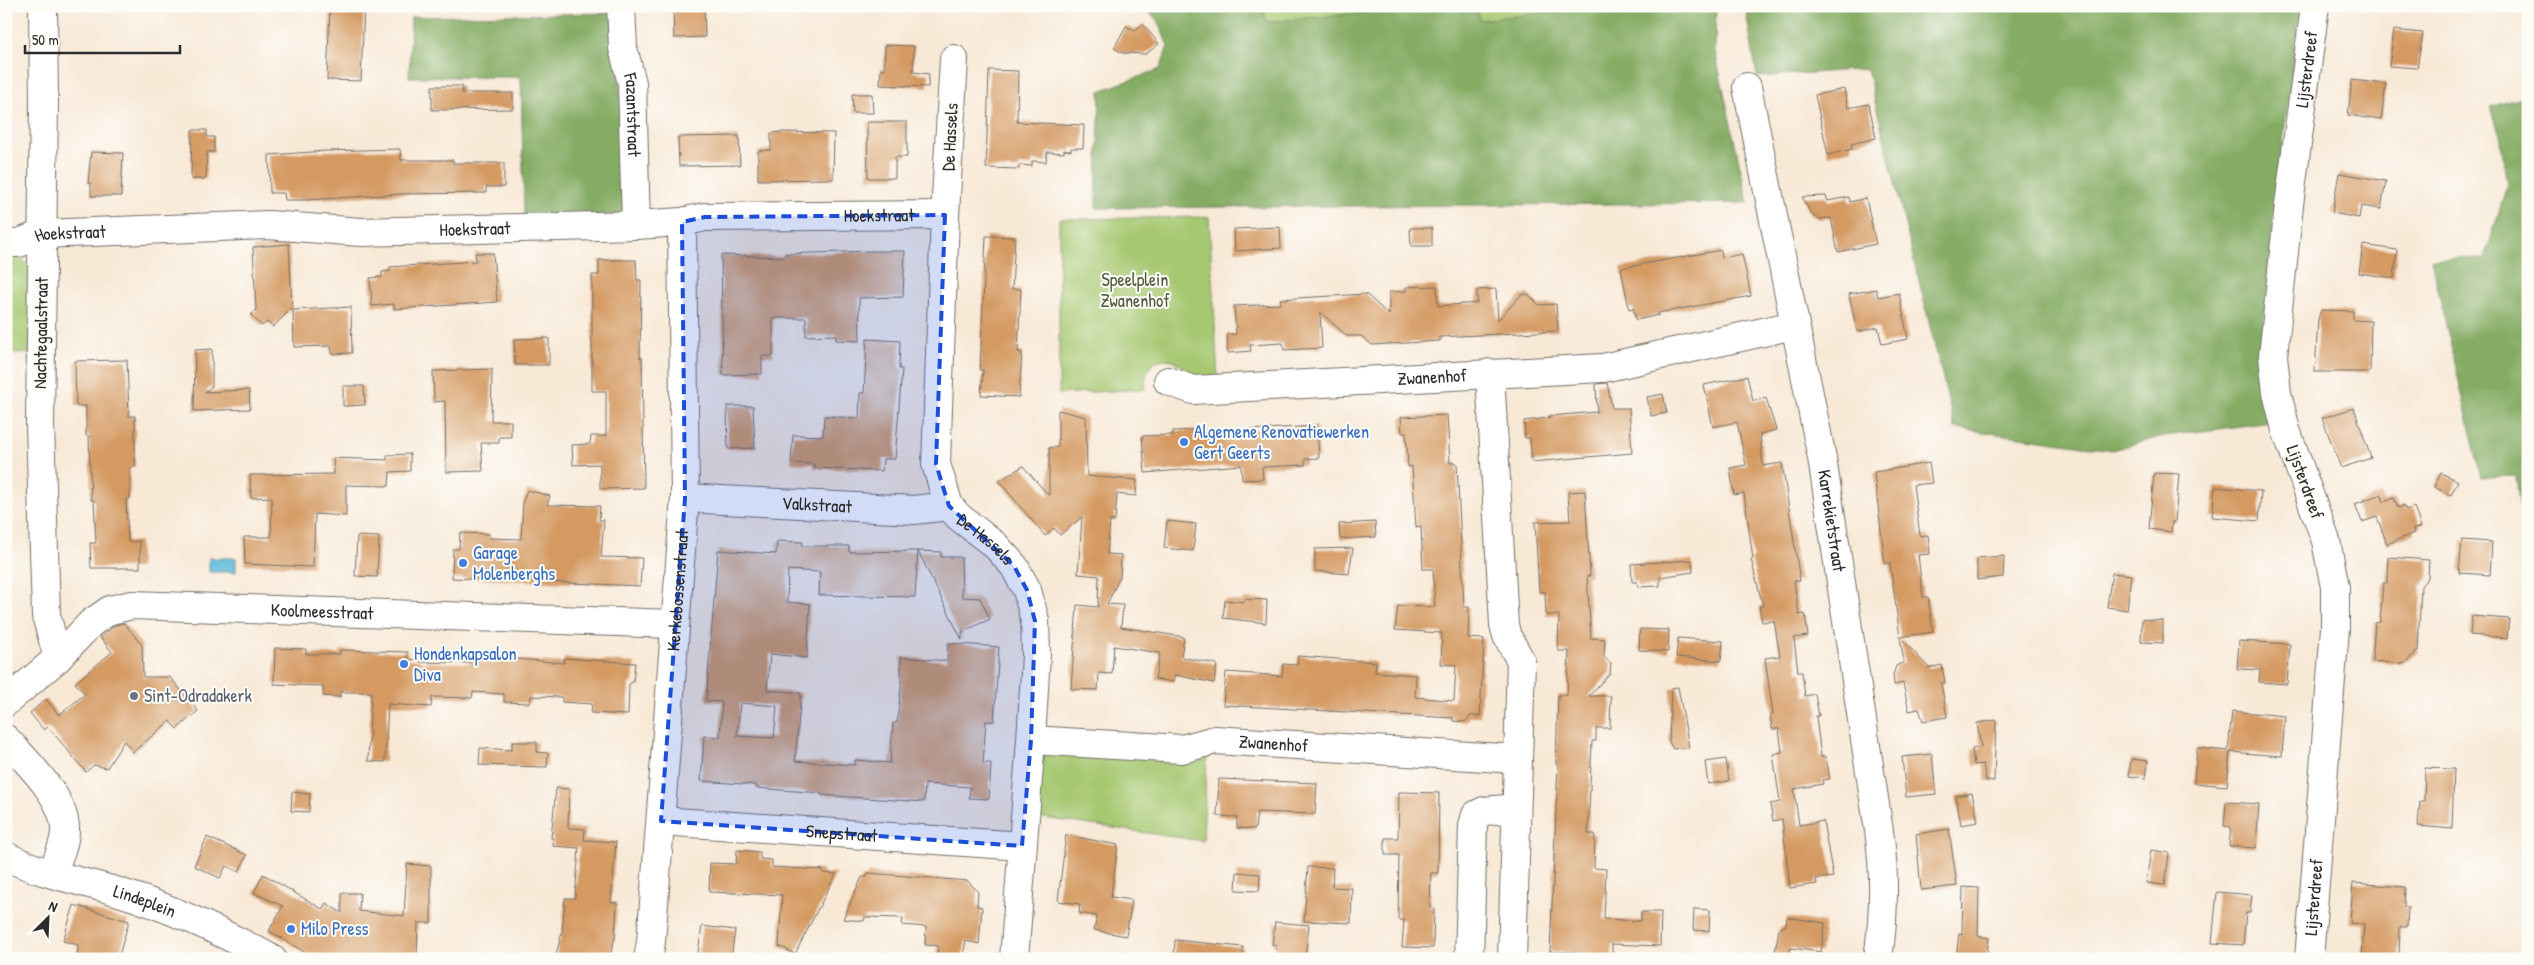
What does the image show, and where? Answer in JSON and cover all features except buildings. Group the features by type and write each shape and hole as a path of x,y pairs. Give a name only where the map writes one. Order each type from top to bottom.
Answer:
{"street":[{"name":"Nachtegaalstraat","path":"43,6 40,424 46,614 58,658"},
{"name":"Fazantstraat","path":"621,6 623,48 632,83 636,225"},
{"name":"Lijsterdreef","path":"2309,959 2335,628 2335,587 2326,541 2286,430 2272,356 2289,205 2315,6"},
{"name":"De Hassels","path":"954,60 945,215 936,464 949,506 959,517 996,546 1014,566 1027,590 1035,621 1036,656 1031,740 1014,959"},
{"name":"Karrekietstraat","path":"1747,87 1822,458 1881,850 1882,926 1878,959"},
{"name":"Hoekstraat","path":"6,243 19,243 42,234 268,225 361,232 636,225 682,222 705,218 945,215"},
{"name":"Kerkebossenstraat","path":"648,959 661,821 674,624 685,498 682,222"},
{"name":"Zwanenhof","path":"1168,381 1193,390 1603,368 1794,325"},
{"name":"Zwanenhof","path":"1490,374 1504,625 1507,636 1521,661 1512,959"},
{"name":"Valkstraat","path":"685,498 914,510 949,506"},
{"name":"Koolmeesstraat","path":"6,702 58,658 91,623 110,610 132,605 674,624"},
{"path":"6,739 36,773 62,808 66,829 52,873"},
{"name":"Zwanenhof","path":"1031,740 1182,749 1215,740 1517,759"},
{"path":"1469,959 1473,825 1476,815 1484,811 1516,808"},
{"name":"Snepstraat","path":"661,821 1022,846"},
{"name":"Lindeplein","path":"6,856 52,873 124,893 234,938 272,959"}],"highlighted area":[{"path":"945,215 936,464 949,506 1014,566 1027,590 1035,621 1031,740 1022,846 661,821 685,498 682,222 705,217"}],"green space":[{"path":"1142,6 1261,6 1267,22 1435,6 1475,6 1480,20 1547,12 1547,6 1716,6 1715,51 1748,203 1096,208 1100,91 1160,69 1168,46 1158,21"},
{"path":"1261,6 1435,6 1267,22"},
{"path":"1475,6 1547,6 1547,12 1480,20"},
{"path":"1745,6 2300,6 2272,229 2261,359 2272,422 2164,436 2112,450 1955,428 1867,69 1757,77"},
{"path":"615,13 628,214 524,216 521,77 409,77 411,17"},
{"path":"2528,95 2528,582 2516,476 2481,477 2431,259 2485,258 2507,185 2500,136 2491,107"},
{"name":"Speelplein Zwanenhof","path":"1209,217 1218,379 1190,376 1183,367 1168,359 1154,363 1149,369 1145,389 1059,394 1059,219"},
{"path":"6,252 15,252 34,271 29,354 6,352"},
{"path":"1040,750 1207,754 1203,841 1036,817"}],"water":[{"path":"209,558 236,558 236,572 209,572"}],"place":[{"name":"Algemene Renovatiewerken Gert Geerts","path":"1184,442"},
{"name":"Garage Molenberghs","path":"463,563"},
{"name":"Hondenkapsalon Diva","path":"404,664"},
{"name":"Sint-Odradakerk","path":"134,696"},
{"name":"Milo Press","path":"291,929"}]}
